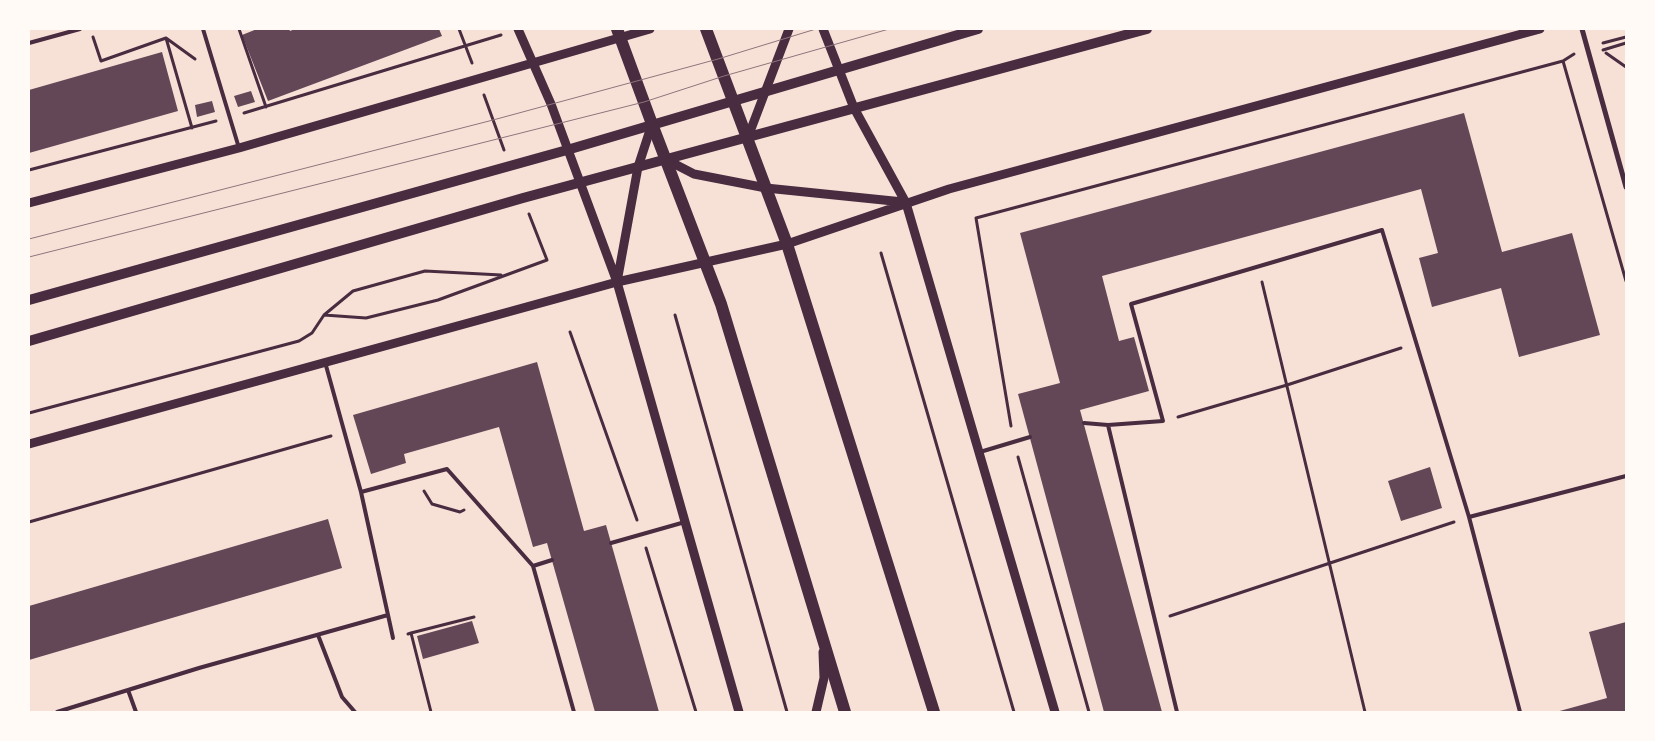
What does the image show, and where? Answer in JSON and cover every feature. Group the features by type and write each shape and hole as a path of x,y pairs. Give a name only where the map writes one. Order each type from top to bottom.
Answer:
{"main road":[{"path":"706,29 787,244 934,712"},
{"path":"29,300 567,150 978,29"},
{"path":"29,341 665,159 1147,29"},
{"path":"619,33 721,304 845,712"}],"street":[{"path":"29,203 239,148 531,63 619,33 650,29"},
{"path":"748,137 789,29"},
{"path":"823,29 854,108 906,203 1055,712"},
{"path":"29,444 616,282 787,244 906,203 1540,29"},
{"path":"1582,29 1626,187"},
{"path":"518,30 531,63 551,104 616,282 739,712"},
{"path":"616,282 638,167 652,124"},
{"path":"665,159 694,174 766,188 906,203"},
{"path":"816,712 824,678 823,639"}],"lane":[{"path":"29,43 80,29"},
{"path":"203,29 239,148"},
{"path":"1084,423 1108,425 1163,422 1131,304 1382,230 1469,517 1520,712"},
{"path":"325,362 361,492 393,638"},
{"path":"1108,425 1177,712"},
{"path":"980,452 1030,437"},
{"path":"361,492 447,469 533,566 574,712"},
{"path":"1469,517 1626,476"},
{"path":"611,543 684,522"},
{"path":"533,566 552,560"},
{"path":"57,712 388,615"},
{"path":"318,634 342,697 355,712"},
{"path":"128,690 136,712"}],"path":[{"path":"91,29 101,61 166,38"},
{"path":"239,29 266,107"},
{"path":"459,29 466,46"},
{"path":"29,170 266,107 518,30"},
{"path":"166,38 218,75"},
{"path":"166,38 192,128"},
{"path":"1626,43 1602,50 1626,66"},
{"path":"1089,712 1015,443 976,218 1563,61 1626,281"},
{"path":"882,253 1014,712"},
{"path":"324,316 366,318 438,300 501,275 547,260"},
{"path":"1258,267 1365,712"},
{"path":"29,413 299,341 312,333 324,316 353,291 425,271 501,275"},
{"path":"675,315 787,712"},
{"path":"570,332 575,344"},
{"path":"1163,422 1287,385 1416,343"},
{"path":"29,522 344,433"},
{"path":"417,477 432,504 460,512 478,504"},
{"path":"1154,622 1469,517"},
{"path":"393,638 474,617"},
{"path":"411,633 431,712"},
{"path":"426,693 432,690"}],"building":[{"path":"257,29 289,29 290,31 295,29 439,29 442,36 268,101 242,35"},
{"path":"162,52 178,111 29,153 29,90"},
{"path":"251,91 255,102 238,107 234,96"},
{"path":"212,101 215,112 197,117 195,105"},
{"path":"1464,113 1502,252 1572,233 1600,335 1519,357 1501,288 1432,307 1419,258 1438,253 1421,189 1102,276 1119,341 1134,337 1149,391 1080,410 1162,712 1104,712 1018,394 1060,383 1020,233"},
{"path":"537,362 584,531 606,525 659,712 595,712 547,543 533,547 499,427 404,454 406,463 371,474 353,415"},
{"path":"1430,467 1442,508 1401,521 1388,481"},
{"path":"328,519 342,568 29,660 29,606"},
{"path":"472,621 479,643 423,659 417,636"},
{"path":"1626,622 1626,712 1556,712 1607,698 1589,632"}],"tram line":[{"path":"29,239 493,120 718,59 816,29"},
{"path":"29,257 644,102 724,76 889,29"}]}
